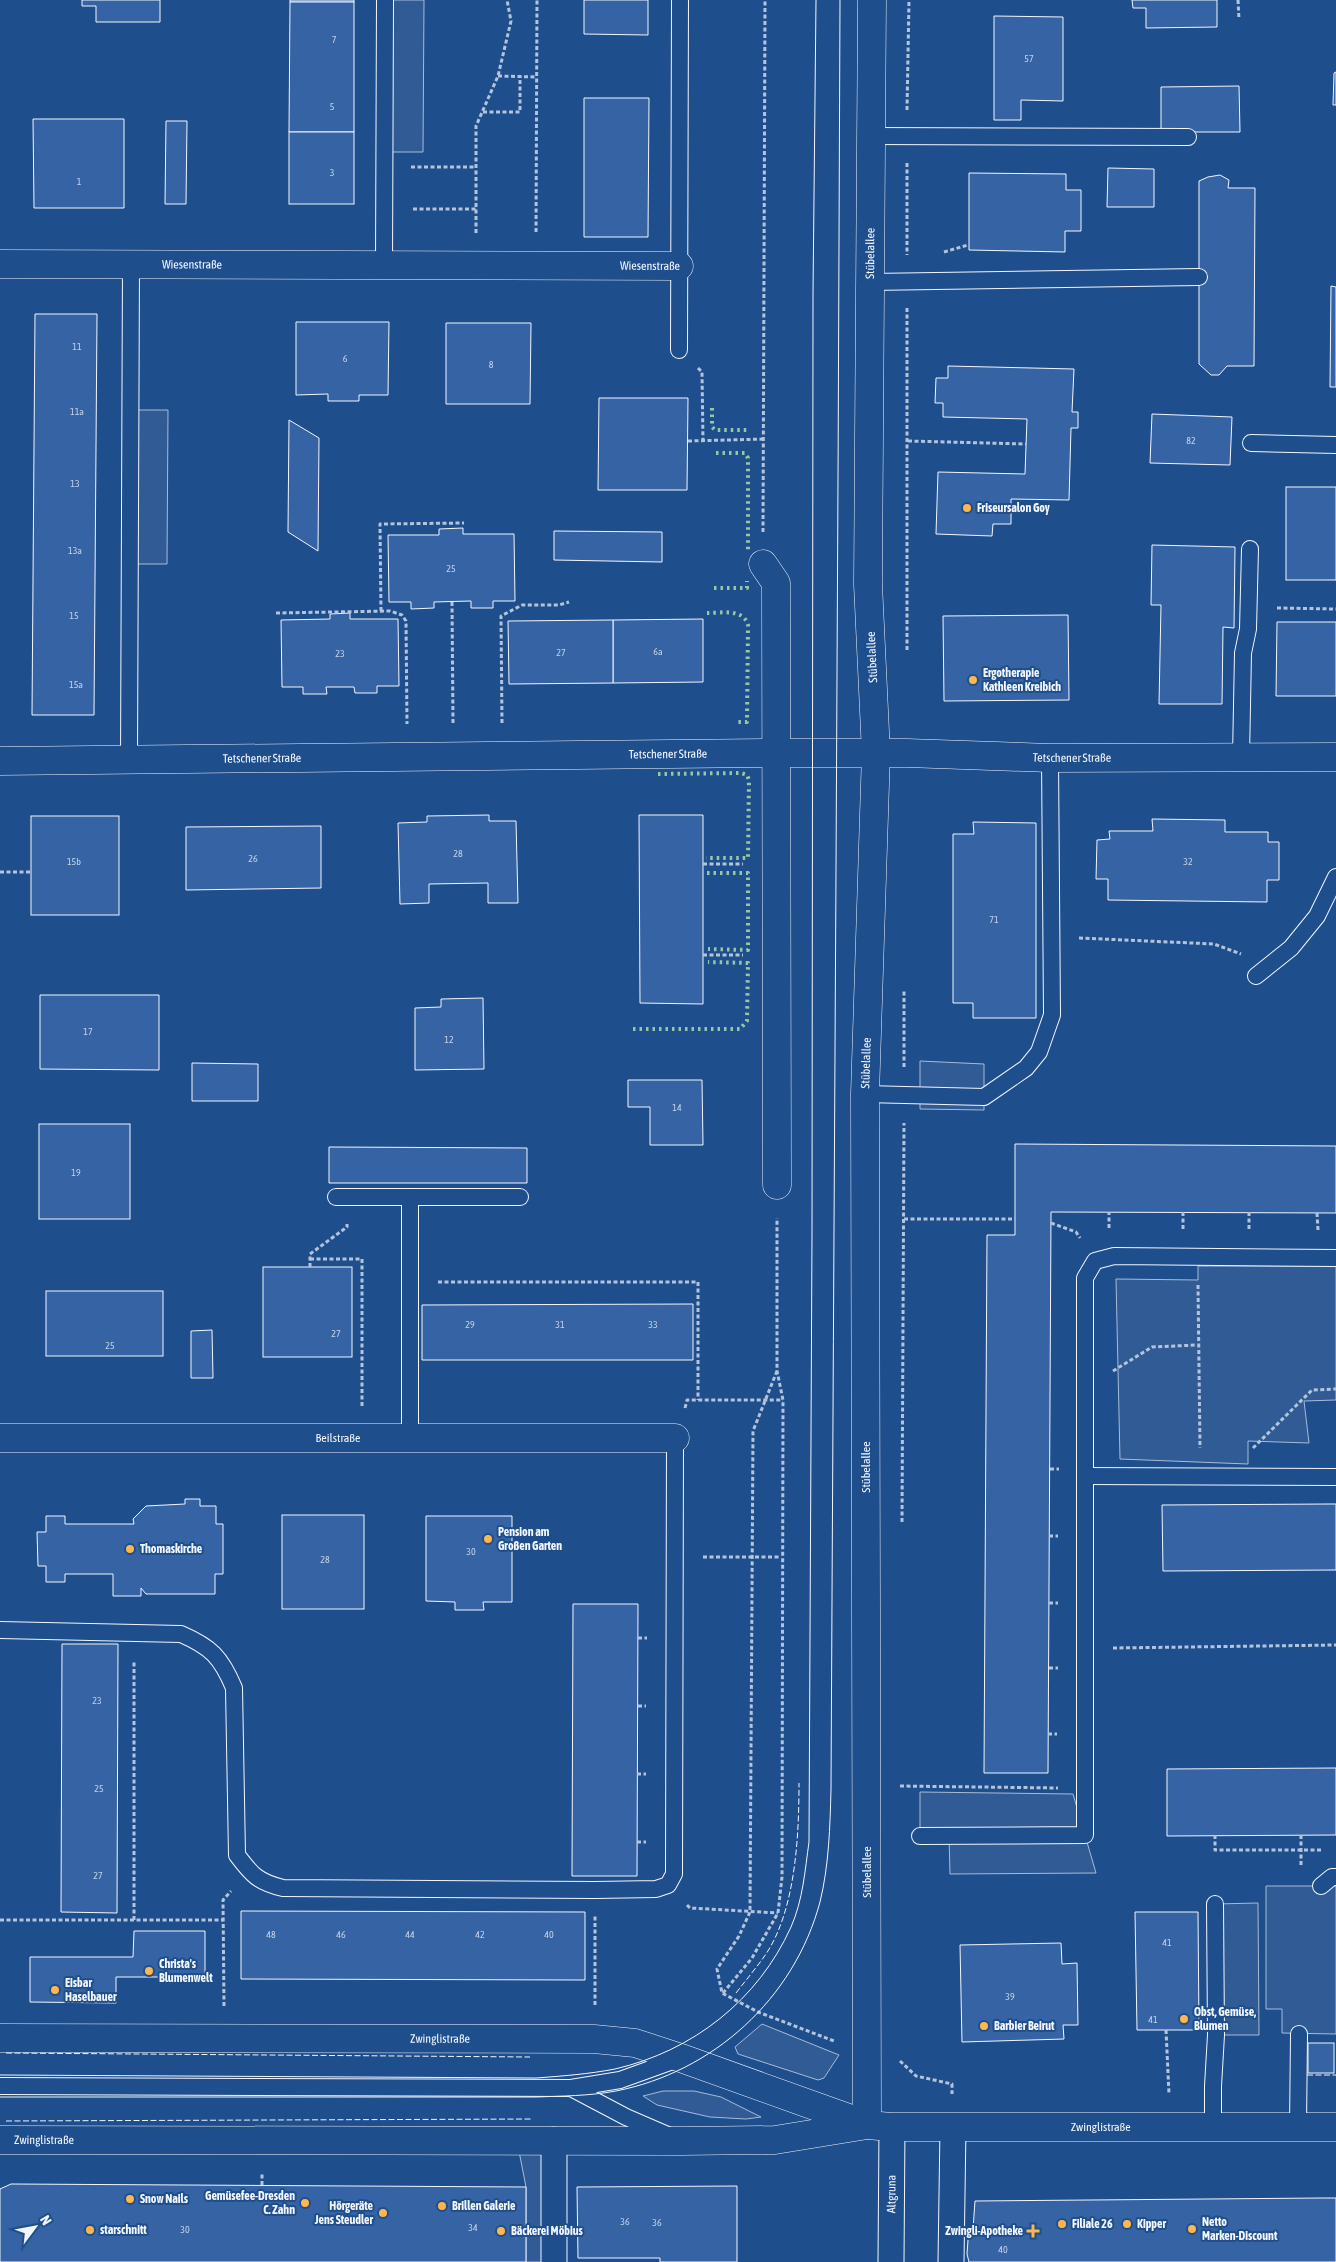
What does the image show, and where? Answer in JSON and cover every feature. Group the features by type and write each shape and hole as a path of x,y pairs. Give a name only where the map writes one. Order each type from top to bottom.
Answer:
{"street":[{"name":"Stübelallee","path":"872,0 868,584 876,753 865,1094 879,2126"},
{"name":"Wiesenstraße","path":"0,264 679,266"},
{"path":"763,564 776,584 777,1185"},
{"name":"Tetschener Straße","path":"0,761 776,752 1050,758 1336,757"},
{"name":"Beilstraße","path":"0,1438 675,1438"},
{"name":"Zwinglistraße","path":"0,2038 224,2040 594,2039 635,2043 879,2126"},
{"name":"Zwinglistraße","path":"0,2140 554,2140 681,2142 775,2140 879,2126 1336,2127"},
{"name":"Altgruna","path":"879,2126 891,2262"},
{"path":"944,2259 953,2127"},
{"path":"554,2140 554,2262"}],"lane":[{"path":"384,266 385,0"},
{"name":"Wiesenstraße","path":"679,266 680,0"},
{"path":"871,136 1188,137"},
{"path":"129,760 131,265"},
{"path":"679,266 679,350"},
{"path":"870,282 1199,277"},
{"path":"1251,443 1336,445"},
{"path":"1241,757 1243,653 1248,629 1250,549"},
{"path":"865,1094 984,1097 1026,1068 1039,1052 1052,1015 1050,758"},
{"path":"1259,974 1290,948 1317,916 1336,877"},
{"path":"342,1197 520,1197"},
{"path":"410,1197 410,1438"},
{"path":"920,1836 1085,1835 1085,1278 1095,1261 1114,1256 1336,1258"},
{"path":"0,1630 181,1634 204,1644 224,1664 234,1688 237,1855 249,1871 263,1884 283,1888 656,1889 668,1885 674,1874 675,1438"},
{"path":"1085,1476 1336,1477"},
{"path":"1321,1886 1332,1877 1336,1877"},
{"path":"1213,2127 1216,2035 1214,1904"},
{"path":"1298,2128 1299,2034"},
{"path":"0,2086 571,2088 620,2080 682,2058"},
{"path":"571,2088 626,2117 681,2142"}],"path":[{"path":"476,266 476,126 498,76 511,21 507,0"},
{"path":"536,266 537,0"},
{"path":"763,564 765,439 765,0"},
{"path":"1238,0 1239,19"},
{"path":"498,76 536,76"},
{"path":"483,112 520,112 520,76"},
{"path":"384,167 476,168"},
{"path":"384,209 476,209"},
{"path":"679,350 702,372 703,441"},
{"path":"688,441 765,439"},
{"path":"908,441 1026,444"},
{"path":"382,611 380,524 464,523"},
{"path":"452,602 454,757"},
{"path":"503,756 501,616 522,605 559,605 568,602"},
{"path":"1271,608 1336,609"},
{"path":"276,613 382,611 396,612 406,621 408,757"},
{"path":"703,864 776,864"},
{"path":"0,872 31,872"},
{"path":"1072,938 1214,944 1241,953 1259,974"},
{"path":"703,955 776,955"},
{"path":"777,1185 777,1371 783,1400 781,1557 782,1877 778,1913 752,1958 722,1993 717,1969 738,1936 750,1912 750,1557 753,1431 777,1371"},
{"path":"310,1267 310,1254 347,1227 342,1197"},
{"path":"904,1219 1015,1220"},
{"path":"1051,1223 1076,1232 1081,1240"},
{"path":"1198,1256 1197,1345 1201,1476"},
{"path":"310,1258 362,1259 362,1438"},
{"path":"410,1282 698,1282 698,1400"},
{"path":"1085,1373 1114,1371 1152,1347 1197,1345"},
{"path":"1223,1477 1312,1390 1336,1389"},
{"path":"675,1438 687,1400 783,1400"},
{"path":"675,1557 781,1557"},
{"path":"134,1632 134,1920"},
{"path":"1085,1649 1336,1645"},
{"path":"1215,1835 1215,1850 1327,1850"},
{"path":"224,2040 224,1900 249,1871"},
{"path":"668,1885 690,1908 778,1913"},
{"path":"595,1890 595,2008"},
{"path":"0,1920 223,1920"},
{"path":"1166,2030 1171,2127"}],"shaded area":[{"path":"385,0 424,0 423,152 385,152"},
{"path":"131,410 168,410 167,564 130,564"},
{"path":"920,1061 984,1064 984,1110 920,1109"},
{"path":"1198,1266 1336,1266 1336,1400 1304,1401 1309,1443 1248,1441 1248,1464 1120,1459 1116,1279 1198,1280"},
{"path":"920,1792 1073,1794 1096,1873 950,1874 949,1836 920,1836"},
{"path":"1266,1886 1336,1886 1336,2034 1282,2033 1282,2009 1266,2009"},
{"path":"1258,1903 1259,2035 1216,2035 1215,1904"},
{"path":"762,2024 839,2055 824,2078 818,2080 738,2054 735,2047"},
{"path":"663,2091 694,2091 721,2097 761,2117 746,2119 710,2117 657,2105 643,2096"},
{"path":"554,2140 554,2262 526,2262 526,2187 517,2141"}],"building":[{"path":"82,0 160,0 160,22 96,22 96,6 82,6"},
{"path":"290,0 354,0 354,2 290,2"},
{"path":"584,0 648,0 648,35 584,34"},
{"path":"1132,0 1217,0 1217,27 1146,28 1146,8 1133,8"},
{"path":"290,2 354,2 354,132 289,132"},
{"path":"994,16 1063,17 1063,101 1021,100 1021,120 994,120"},
{"path":"1336,72 1336,105 1333,105 1334,73"},
{"path":"1239,86 1240,132 1161,132 1161,87"},
{"path":"584,98 649,98 648,237 584,237"},
{"path":"33,119 124,119 124,208 34,208"},
{"path":"166,121 187,121 186,204 165,204"},
{"path":"289,132 354,132 354,204 289,204"},
{"path":"1108,168 1154,169 1154,207 1107,207"},
{"path":"969,173 1066,174 1066,190 1081,190 1081,231 1065,231 1065,252 969,250"},
{"path":"1220,175 1229,180 1228,188 1255,188 1254,366 1227,366 1219,375 1211,375 1199,364 1199,181"},
{"path":"1331,286 1336,287 1336,387 1330,387"},
{"path":"35,314 97,314 94,715 32,715"},
{"path":"296,322 389,322 388,395 359,395 359,401 328,401 328,394 296,395"},
{"path":"446,323 531,323 530,404 446,404"},
{"path":"948,366 1074,369 1072,412 1078,412 1078,428 1071,428 1069,500 1011,499 1011,524 993,524 992,536 936,534 938,472 1025,474 1027,419 943,417 943,403 935,403 936,378 948,378"},
{"path":"599,398 688,398 687,490 598,490"},
{"path":"1152,414 1232,417 1230,465 1150,463"},
{"path":"289,420 319,438 318,551 288,532"},
{"path":"1286,487 1336,487 1336,580 1286,580"},
{"path":"463,528 463,534 514,534 515,601 493,601 493,608 471,608 471,601 434,602 434,608 411,609 411,602 389,602 388,535 439,535 439,529"},
{"path":"554,531 662,532 662,562 554,560"},
{"path":"1152,545 1235,547 1234,628 1223,627 1222,704 1159,704 1161,605 1151,605"},
{"path":"350,613 350,619 398,619 399,686 377,686 377,693 355,693 354,687 326,687 327,694 303,694 303,687 282,687 281,620 330,619 330,614"},
{"path":"1068,615 1069,700 944,701 943,616"},
{"path":"703,619 703,682 613,683 613,620"},
{"path":"613,620 613,683 509,684 508,621"},
{"path":"1277,622 1336,622 1336,696 1276,696"},
{"path":"489,815 489,821 516,821 518,903 488,903 488,883 429,884 429,903 400,904 398,823 427,822 427,816"},
{"path":"639,815 703,815 703,1004 640,1003"},
{"path":"31,816 119,816 119,915 31,915"},
{"path":"1152,819 1225,820 1225,832 1268,832 1268,842 1279,842 1279,880 1267,880 1267,902 1108,900 1108,879 1096,879 1097,840 1110,839 1109,831 1153,831"},
{"path":"973,822 1036,823 1036,1018 973,1018 973,1003 953,1003 953,834 974,834"},
{"path":"321,826 321,888 186,890 186,827"},
{"path":"40,995 159,995 159,1070 40,1069"},
{"path":"483,998 484,1069 415,1070 415,1008 441,1007 441,999"},
{"path":"192,1063 258,1064 258,1101 192,1101"},
{"path":"628,1080 702,1080 703,1145 650,1145 650,1107 628,1107"},
{"path":"39,1124 130,1124 130,1219 39,1219"},
{"path":"1015,1144 1336,1146 1336,1213 1051,1212 1048,1773 984,1773 987,1235 1015,1235"},
{"path":"329,1147 527,1148 527,1183 329,1183"},
{"path":"263,1267 352,1267 352,1357 263,1357"},
{"path":"46,1291 163,1291 163,1356 46,1356"},
{"path":"693,1304 693,1360 422,1360 422,1305"},
{"path":"212,1330 213,1378 191,1378 191,1331"},
{"name":"Thomaskirche","path":"185,1499 200,1499 200,1506 216,1506 216,1524 223,1524 223,1574 215,1574 215,1594 146,1594 141,1588 141,1596 113,1596 113,1574 65,1574 65,1582 46,1582 46,1566 38,1566 37,1532 46,1532 46,1516 65,1516 65,1524 134,1524 133,1519 146,1506 185,1504"},
{"path":"1336,1504 1336,1570 1163,1571 1162,1505"},
{"path":"282,1515 364,1515 364,1609 282,1609"},
{"path":"426,1516 512,1516 512,1602 483,1602 484,1610 455,1610 455,1602 426,1601"},
{"path":"573,1604 638,1604 637,1876 572,1876"},
{"path":"62,1644 118,1644 117,1913 61,1912"},
{"path":"1336,1768 1336,1835 1167,1836 1167,1769"},
{"path":"241,1911 585,1912 585,1980 241,1979"},
{"path":"1135,1912 1198,1912 1199,2030 1137,2030"},
{"path":"134,1931 205,1931 205,1977 116,1977 116,2003 30,2002 30,1957 133,1957"},
{"path":"1061,1943 1062,1964 1077,1963 1078,2025 1063,2025 1064,2039 962,2042 960,1945"},
{"path":"1308,2043 1334,2043 1334,2073 1308,2073"},
{"path":"11,2184 526,2187 526,2262 0,2262 0,2189"},
{"path":"737,2186 737,2262 660,2262 660,2258 578,2258 577,2187"},
{"path":"1336,2198 1336,2262 969,2262 967,2254 968,2240 973,2229 975,2201"}],"tram line":[{"path":"0,2075 536,2078 586,2074 615,2069 644,2061 671,2049 720,2019 761,1977 777,1953 795,1917 803,1885 809,1842 813,294 816,0"},
{"path":"0,2097 536,2097 586,2095 616,2091 652,2081 685,2067 716,2048 745,2026 770,1999 791,1970 808,1937 820,1902 825,1874 831,1789 840,0"}],"hedge":[{"path":"712,408 712,427 715,430 747,430"},
{"path":"716,453 745,453 748,458 748,553"},
{"path":"714,588 747,588 747,581"},
{"path":"707,613 725,612 737,614 748,625 747,722 736,722"},
{"path":"658,774 741,773 747,775 749,780 748,858 706,858"},
{"path":"707,873 748,873 748,950 708,949"},
{"path":"633,1029 740,1029 747,1021 748,963 708,962"}],"fence":[{"path":"736,1993 766,1954 776,1936 784,1915 794,1871 799,1783"},
{"path":"6,2053 530,2057"},
{"path":"1307,2075 1336,2075"},
{"path":"6,2121 533,2119"}],"place":[{"name":"Friseursalon Goy","path":"967,508"},
{"name":"Ergotherapie Kathleen Kreibich","path":"973,680"},
{"name":"Pension am Großen Garten","path":"488,1539"},
{"name":"Thomaskirche","path":"130,1549"},
{"name":"Christa's Blumenwelt","path":"149,1971"},
{"name":"Eisbar Haselbauer","path":"55,1990"},
{"name":"Obst, Gemüse, Blumen","path":"1184,2019"},
{"name":"Barbier Beirut","path":"984,2026"},
{"name":"Snow Nails","path":"130,2199"},
{"name":"Gemüsefee-Dresden C. Zahn","path":"305,2203"},
{"name":"Brillen Galerie","path":"442,2206"},
{"name":"Hörgeräte Jens Steudler","path":"383,2213"},
{"name":"Filiale 26","path":"1062,2224"},
{"name":"Kipper","path":"1127,2224"},
{"name":"Netto Marken-Discount","path":"1192,2229"},
{"name":"starschnitt","path":"90,2230"},
{"name":"Bäckerei Möbius","path":"501,2231"},
{"name":"Zwingli-Apotheke","path":"1033,2231"}]}
